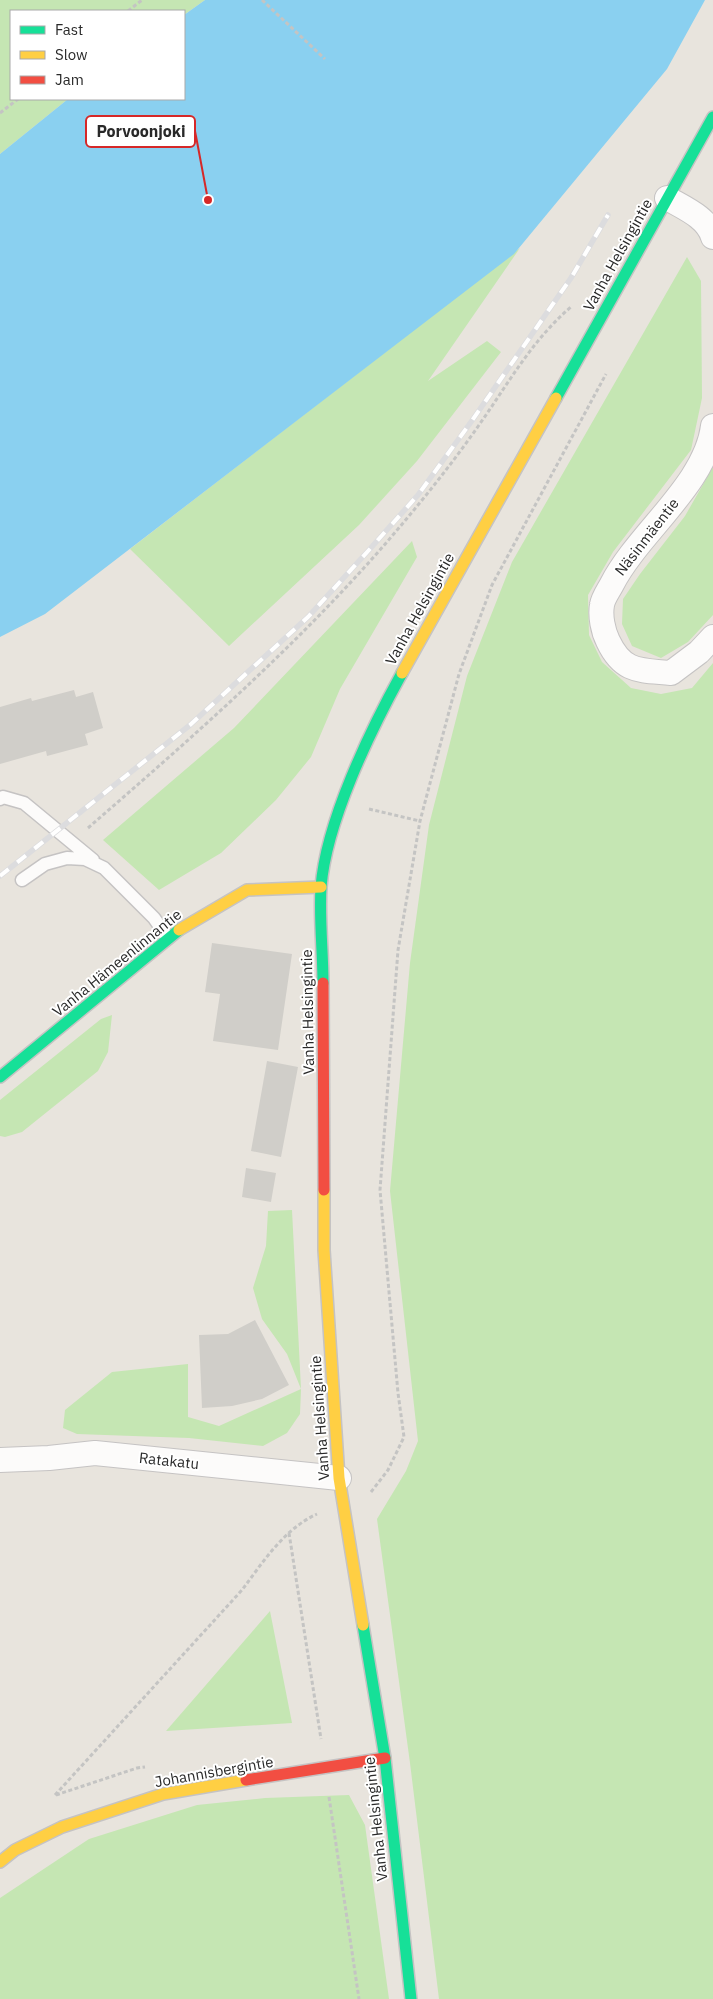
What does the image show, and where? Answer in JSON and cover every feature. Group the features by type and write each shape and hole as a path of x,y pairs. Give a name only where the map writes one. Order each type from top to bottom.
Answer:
{"street":[{"name":"Vanha Helsingintie","path":"410,1999 385,1758 339,1478 324,1250 324,1009 321,887 329,845 342,802 381,711 713,116"},
{"path":"667,198 695,214 710,228 713,237"},
{"name":"Näsinmäentie","path":"713,426 711,442 686,486 621,566 602,604 604,632 615,656 634,669 671,673 700,652 713,637"},
{"name":"Vanha Hämeenlinnantie","path":"0,1077 182,927 247,890 321,887"},
{"name":"Ratakatu","path":"0,1460 48,1458 95,1453 339,1478"},
{"name":"Johannisbergintie","path":"0,1862 15,1850 62,1827 163,1794 385,1758"}],"lane":[{"path":"0,798 3,797 24,803 104,868 154,918 168,938"},
{"path":"22,880 45,864 67,858 85,860 104,868"}],"path":[{"path":"129,10 142,0"},
{"path":"262,0 325,59"},
{"path":"0,113 17,100"},
{"path":"71,843 196,734 310,625 363,569 415,508 479,426 513,372 557,319 574,304"},
{"path":"55,1795 242,1590 265,1559 289,1533 305,1520 342,1503 370,1493 388,1470 404,1437 398,1393 380,1190 398,950 420,821 459,674 492,585 608,369"},
{"path":"342,802 420,821"}],"green space":[{"path":"0,0 205,0 185,14 185,10 10,10 10,100 67,100 0,154"},
{"path":"520,248 428,381 487,341 501,352 417,461 359,525 229,646 130,549"},
{"path":"687,257 701,281 702,398 691,450 613,552 588,595 589,635 602,662 631,688 661,694 692,688 713,663 713,1999 439,1999 377,1519 406,1471 418,1441 390,1191 410,963 429,825 467,676 512,562"},
{"path":"713,467 713,615 688,642 661,658 632,646 622,624 623,599 685,516"},
{"path":"412,541 417,557 340,689 311,757 276,800 221,853 159,890 103,840 234,728"},
{"path":"112,1015 108,1052 98,1071 22,1132 5,1137 0,1136 0,1100 101,1019"},
{"path":"292,1210 301,1389 287,1354 262,1319 253,1288 266,1246 268,1211"},
{"path":"188,1364 188,1417 219,1426 301,1389 300,1414 287,1433 263,1446 189,1438 77,1434 63,1428 65,1410 112,1372"},
{"path":"270,1611 292,1723 166,1731"},
{"path":"349,1795 365,1825 389,1999 0,1999 0,1898 89,1839 197,1805 265,1798"}],"water":[{"path":"205,0 705,0 667,69 514,254 45,614 0,637 0,154 67,100 185,100 185,14"}],"building":[{"path":"74,690 76,697 93,692 103,728 85,734 88,745 47,756 46,751 0,764 0,707 31,698 32,701"},
{"path":"212,943 292,954 278,1050 213,1041 220,994 205,992"},
{"path":"267,1061 298,1067 281,1157 251,1151"},
{"path":"246,1168 276,1173 271,1202 242,1197"},
{"path":"255,1320 289,1385 262,1399 232,1406 202,1408 199,1335 228,1334"}],"railway":[{"path":"0,876 190,725 308,617 418,495 571,278 608,215"}],"traffic: fast":[{"path":"556,398 713,117"},
{"path":"323,983 321,887 331,834 351,777 402,673"},
{"path":"0,1077 179,930"},
{"path":"363,1625 385,1758 411,1999"}],"traffic: slow":[{"path":"402,673 556,398"},
{"path":"179,930 247,890 321,887"},
{"path":"324,1190 324,1250 339,1478 363,1625"},
{"path":"0,1862 15,1850 62,1827 163,1794 246,1780"}],"traffic: jam":[{"path":"323,983 324,1190"},
{"path":"246,1780 385,1758"}],"place":[{"name":"Porvoonjoki","path":"208,200"}]}
